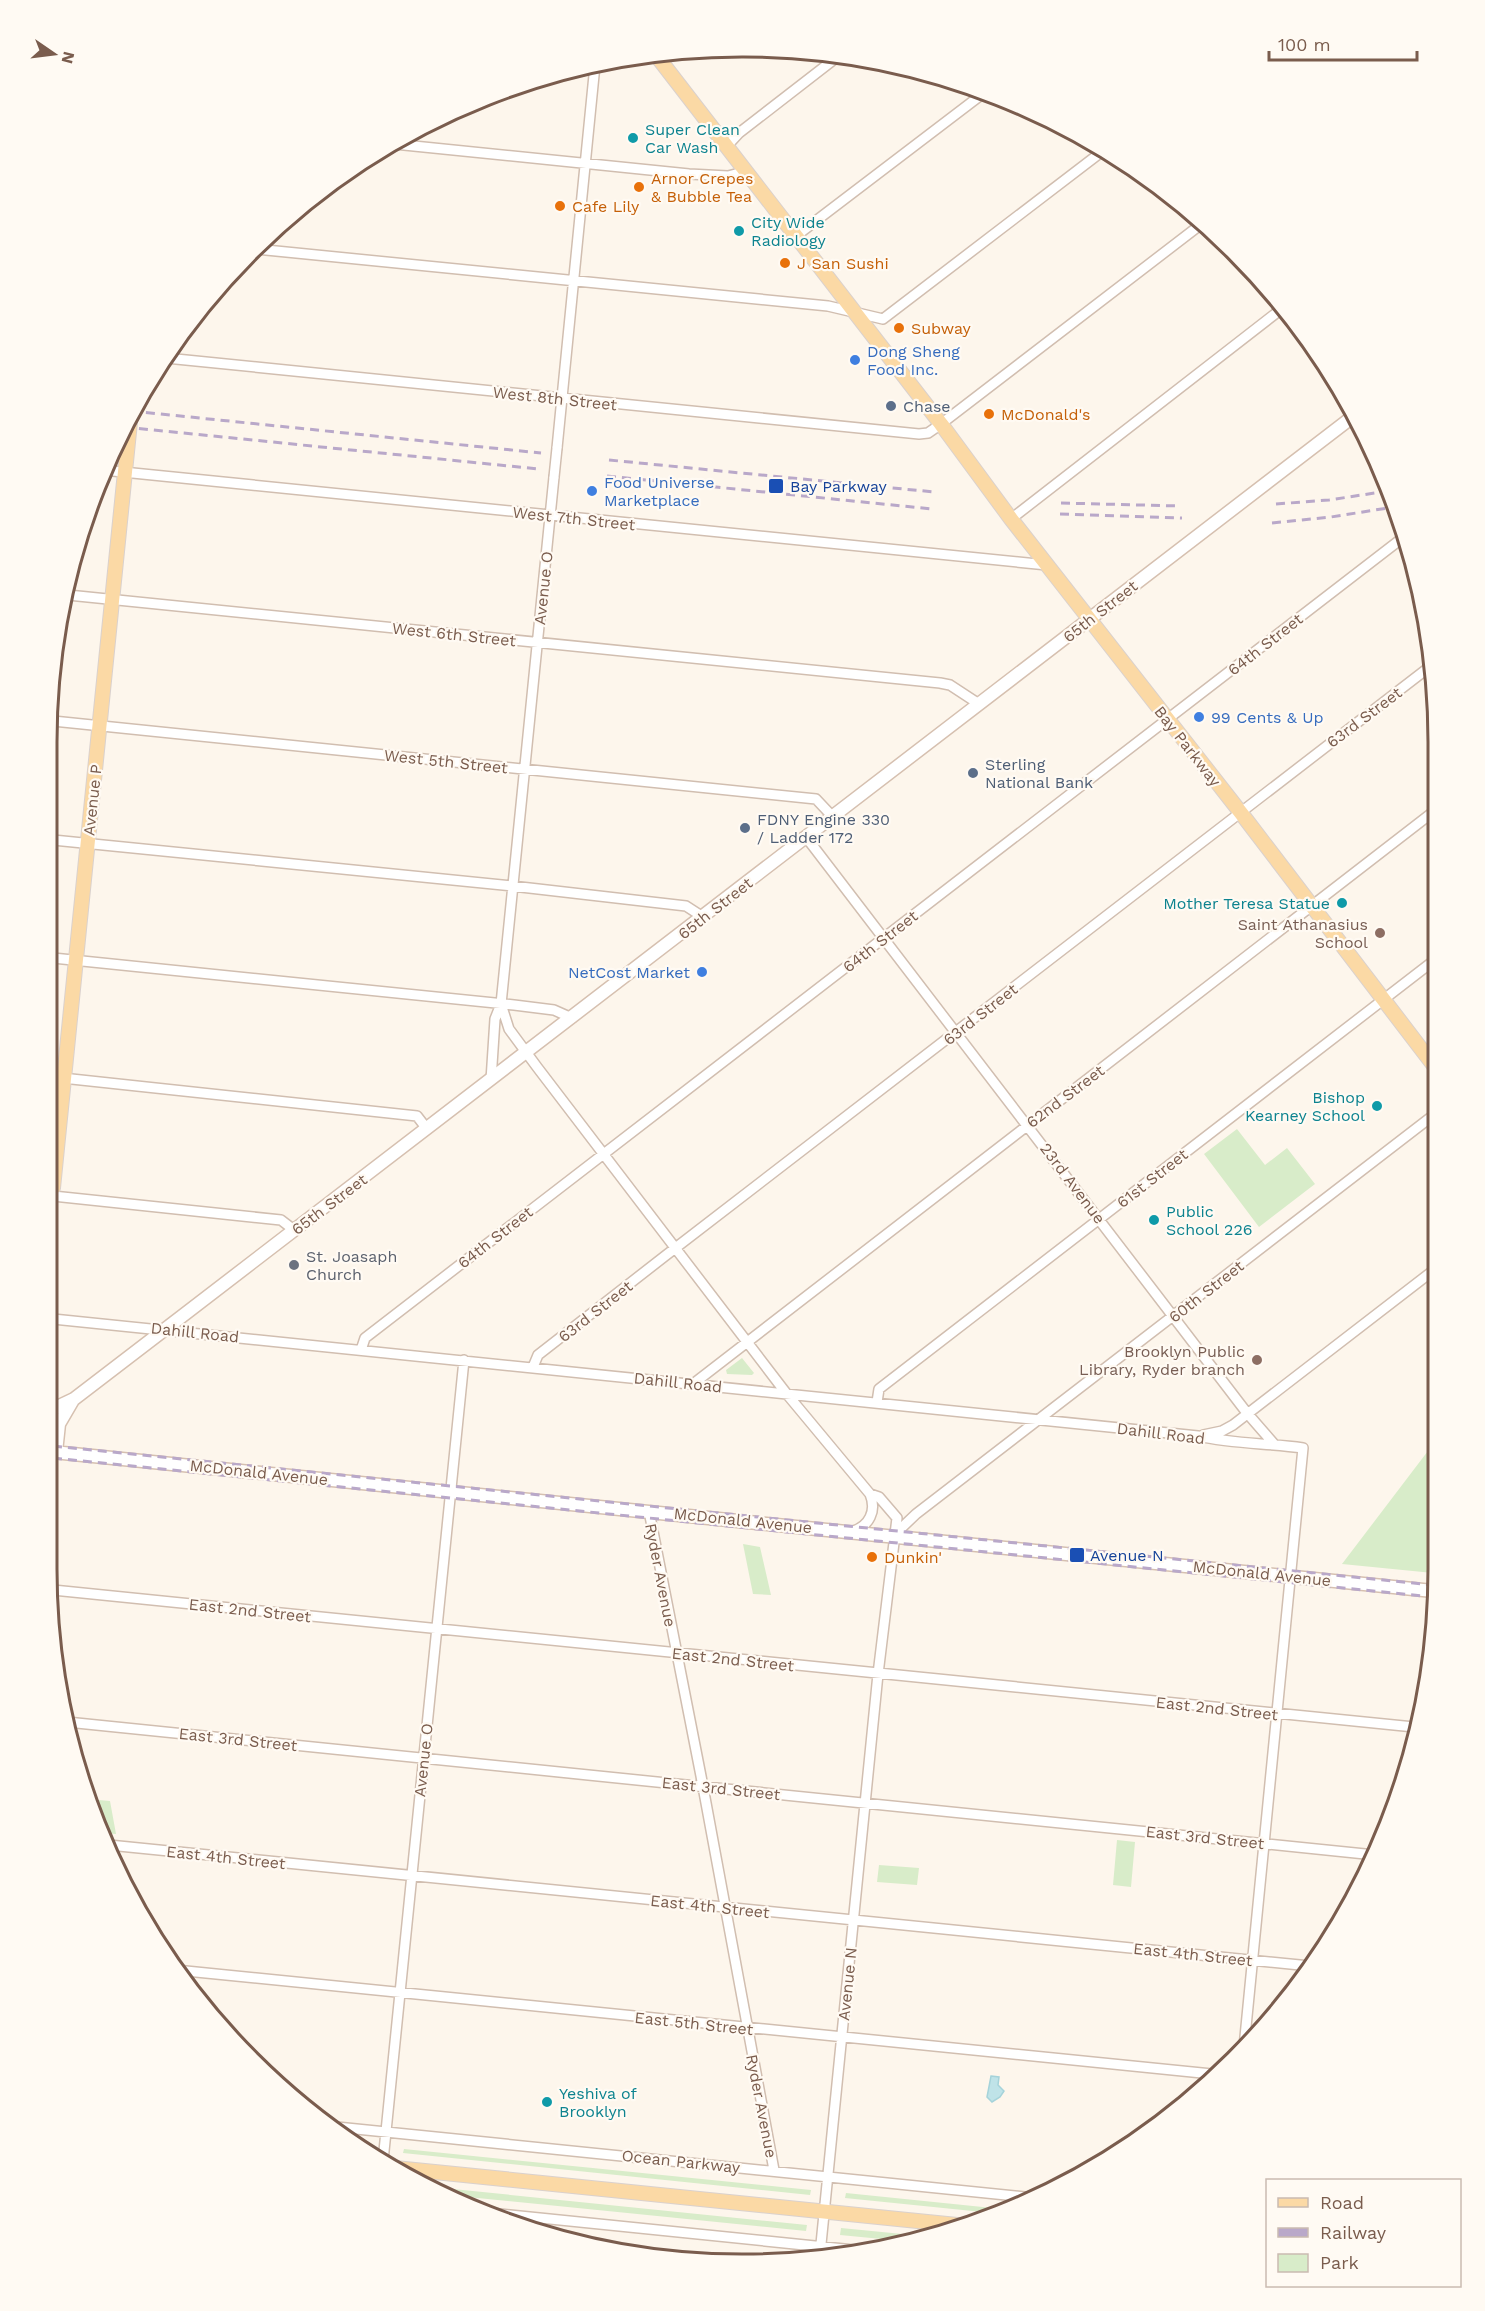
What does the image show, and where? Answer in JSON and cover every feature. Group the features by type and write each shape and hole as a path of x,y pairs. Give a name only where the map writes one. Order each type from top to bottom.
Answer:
{"main road":[{"name":"Bay Parkway","path":"662,62 1428,1058"},
{"name":"65th Street","path":"57,1407 74,1399 1347,420"},
{"name":"Avenue P","path":"57,1096 75,961 128,438"},
{"name":"65th Street","path":"57,1435 59,1424 74,1399"},
{"name":"McDonald Avenue","path":"57,1452 1428,1589"},
{"path":"415,2170 944,2224"}],"street":[{"path":"727,146 739,133 830,63"},
{"name":"Avenue O","path":"491,1080 495,1019 501,1004 594,73"},
{"path":"796,236 977,98"},
{"path":"407,145 699,175 728,176 747,171"},
{"path":"266,250 828,306 882,319 1096,156"},
{"name":"West 8th Street","path":"175,359 562,399 919,434 928,433 1196,228"},
{"path":"1011,519 1277,314"},
{"name":"West 7th Street","path":"113,471 1047,565"},
{"name":"64th Street","path":"361,1350 365,1338 1398,541"},
{"name":"West 6th Street","path":"73,595 940,683 950,685 979,704"},
{"name":"63rd Street","path":"533,1367 538,1355 675,1248 1424,671"},
{"name":"West 5th Street","path":"57,722 816,799 832,816"},
{"name":"62nd Street","path":"693,1384 746,1340 1428,816"},
{"name":"23rd Avenue","path":"806,837 1100,1218 1247,1413 1274,1444"},
{"path":"57,840 512,886 686,906 703,917"},
{"path":"57,959 554,1010 572,1018"},
{"name":"61st Street","path":"877,1402 879,1389 1428,965"},
{"name":"Avenue O","path":"501,1004 508,1029 526,1053 786,1393 870,1494"},
{"path":"58,1078 417,1116 427,1129"},
{"name":"60th Street","path":"894,1535 916,1514 1428,1119"},
{"path":"57,1197 281,1220 294,1230"},
{"path":"1198,1436 1222,1431 1428,1275"},
{"name":"Dahill Road","path":"57,1319 1040,1419 1198,1436 1224,1442 1303,1448 1290,1576"},
{"name":"Avenue O","path":"384,2152 464,1360"},
{"path":"853,1531 864,1526 871,1517 873,1505 870,1494"},
{"name":"Avenue N","path":"821,2249 878,1674 897,1518 879,1497 870,1494"},
{"name":"Ryder Avenue","path":"649,1511 774,2170"},
{"path":"1245,2034 1290,1576"},
{"name":"East 2nd Street","path":"58,1591 1409,1727"},
{"name":"East 3rd Street","path":"75,1723 1365,1854"},
{"name":"East 4th Street","path":"116,1846 1301,1965"},
{"name":"East 5th Street","path":"189,1971 1205,2073"},
{"name":"Ocean Parkway","path":"347,2128 1017,2196"},
{"path":"517,2216 818,2250"}],"green space":[{"path":"1237,1129 1265,1165 1287,1148 1315,1184 1259,1227 1204,1154"},
{"path":"742,1358 754,1373 752,1375 727,1374 726,1370"},
{"path":"1428,1451 1428,1572 1342,1564"},
{"path":"743,1544 760,1547 771,1595 753,1594"},
{"path":"97,1800 110,1801 116,1834 110,1834"},
{"path":"1117,1840 1135,1842 1131,1887 1113,1885"},
{"path":"879,1865 919,1868 917,1885 877,1882"},
{"path":"404,2149 811,2190 810,2195 403,2153"},
{"path":"452,2189 807,2225 806,2231 470,2197"},
{"path":"846,2193 990,2208 980,2212 845,2198"},
{"path":"841,2228 905,2234 884,2239 840,2235"}],"water":[{"path":"991,2076 999,2077 998,2085 1004,2091 992,2102 987,2097"}],"railway":[{"path":"142,412 541,453"},
{"path":"134,428 539,469"},
{"path":"609,460 934,492"},
{"path":"607,476 932,509"},
{"path":"1276,504 1329,500 1381,492"},
{"path":"1061,503 1180,506"},
{"path":"1272,523 1387,508"},
{"path":"1060,514 1182,518"},
{"path":"57,1446 1428,1584"},
{"path":"57,1458 1427,1596"}],"place":[{"name":"Super Clean Car Wash","path":"633,138"},
{"name":"Arnor Crepes & Bubble Tea","path":"639,187"},
{"name":"Cafe Lily","path":"560,206"},
{"name":"City Wide Radiology","path":"739,231"},
{"name":"J San Sushi","path":"785,263"},
{"name":"Subway","path":"899,328"},
{"name":"Dong Sheng Food Inc.","path":"855,360"},
{"name":"Chase","path":"891,406"},
{"name":"McDonald's","path":"989,414"},
{"name":"Bay Parkway","path":"776,486"},
{"name":"Food Universe Marketplace","path":"592,491"},
{"name":"99 Cents & Up","path":"1199,717"},
{"name":"Sterling National Bank","path":"973,773"},
{"name":"FDNY Engine 330 / Ladder 172","path":"745,828"},
{"name":"Mother Teresa Statue","path":"1342,903"},
{"name":"Saint Athanasius School","path":"1380,933"},
{"name":"NetCost Market","path":"702,972"},
{"name":"Bishop Kearney School","path":"1377,1106"},
{"name":"Public School 226","path":"1154,1220"},
{"name":"St. Joasaph Church","path":"294,1265"},
{"name":"Brooklyn Public Library, Ryder branch","path":"1257,1360"},
{"name":"Avenue N","path":"1077,1555"},
{"name":"Dunkin'","path":"872,1557"},
{"name":"Yeshiva of Brooklyn","path":"547,2102"}]}
